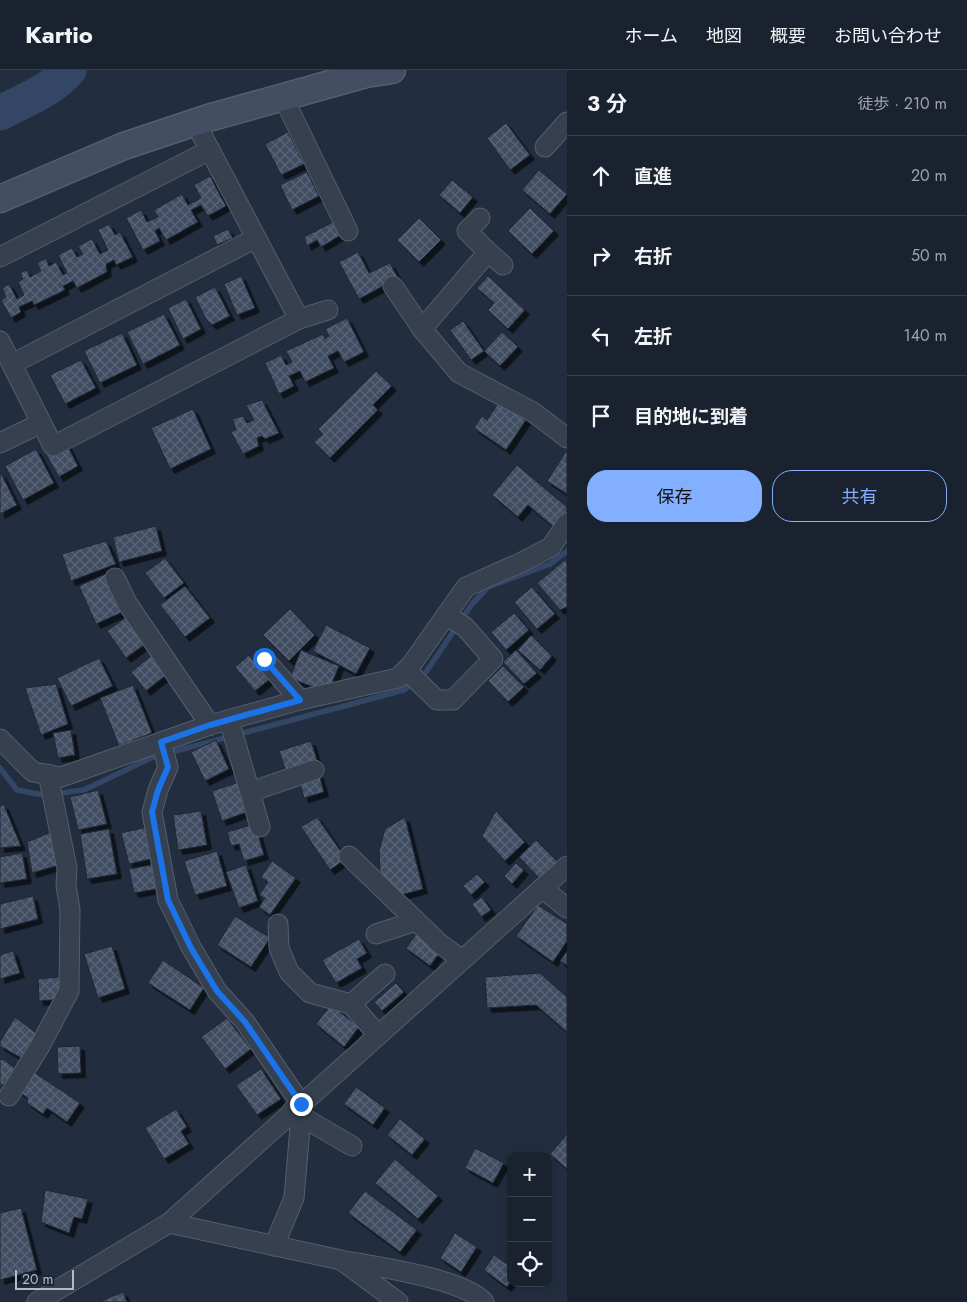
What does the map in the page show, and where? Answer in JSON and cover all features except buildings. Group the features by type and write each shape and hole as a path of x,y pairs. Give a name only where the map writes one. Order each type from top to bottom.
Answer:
{"street":[{"path":"0,199 124,146 195,122 366,74 392,70"},
{"path":"283,97 348,231"},
{"path":"195,122 299,319"},
{"path":"545,147 567,122"},
{"path":"0,257 210,150"},
{"path":"480,218 467,231 503,265"},
{"path":"12,364 256,238"},
{"path":"422,329 488,252"},
{"path":"393,286 422,329 459,373 533,412 567,438"},
{"path":"0,340 53,446 299,319 328,310"},
{"path":"0,443 41,422"},
{"path":"0,739 33,772 48,777 62,777 210,725 300,700 398,678 407,671 466,587 551,547 567,523"},
{"path":"115,578 127,603 210,725"},
{"path":"407,671 437,700 454,700 493,659 465,627 447,616"},
{"path":"264,659 300,700"},
{"path":"230,721 260,827"},
{"path":"161,742 168,767 158,790 152,812 168,900 191,948 217,991 245,1022 298,1110 352,1146"},
{"path":"250,792 314,770"},
{"path":"9,1096 40,1046 69,991 70,910 66,885 67,868 48,777"},
{"path":"349,856 439,943 462,960"},
{"path":"37,1302 168,1223 298,1110 378,1035 567,866"},
{"path":"542,888 567,908"},
{"path":"376,934 416,921"},
{"path":"278,924 279,948 290,972 310,992 351,1004 378,1035"},
{"path":"351,1004 385,974"},
{"path":"274,1246 294,1198 298,1110"},
{"path":"168,1223 384,1268 455,1285 484,1302"},
{"path":"340,1260 398,1302"}],"waterway":[{"path":"0,113 46,89 69,70"},
{"path":"0,768 17,790 43,795 84,790 153,757 404,690 426,672 472,604 488,587 550,564 567,551"}],"route":[{"path":"264,659 300,700 210,725 161,742 168,767 158,790 152,812 168,900 191,948 217,991 245,1022 301,1104"}]}
